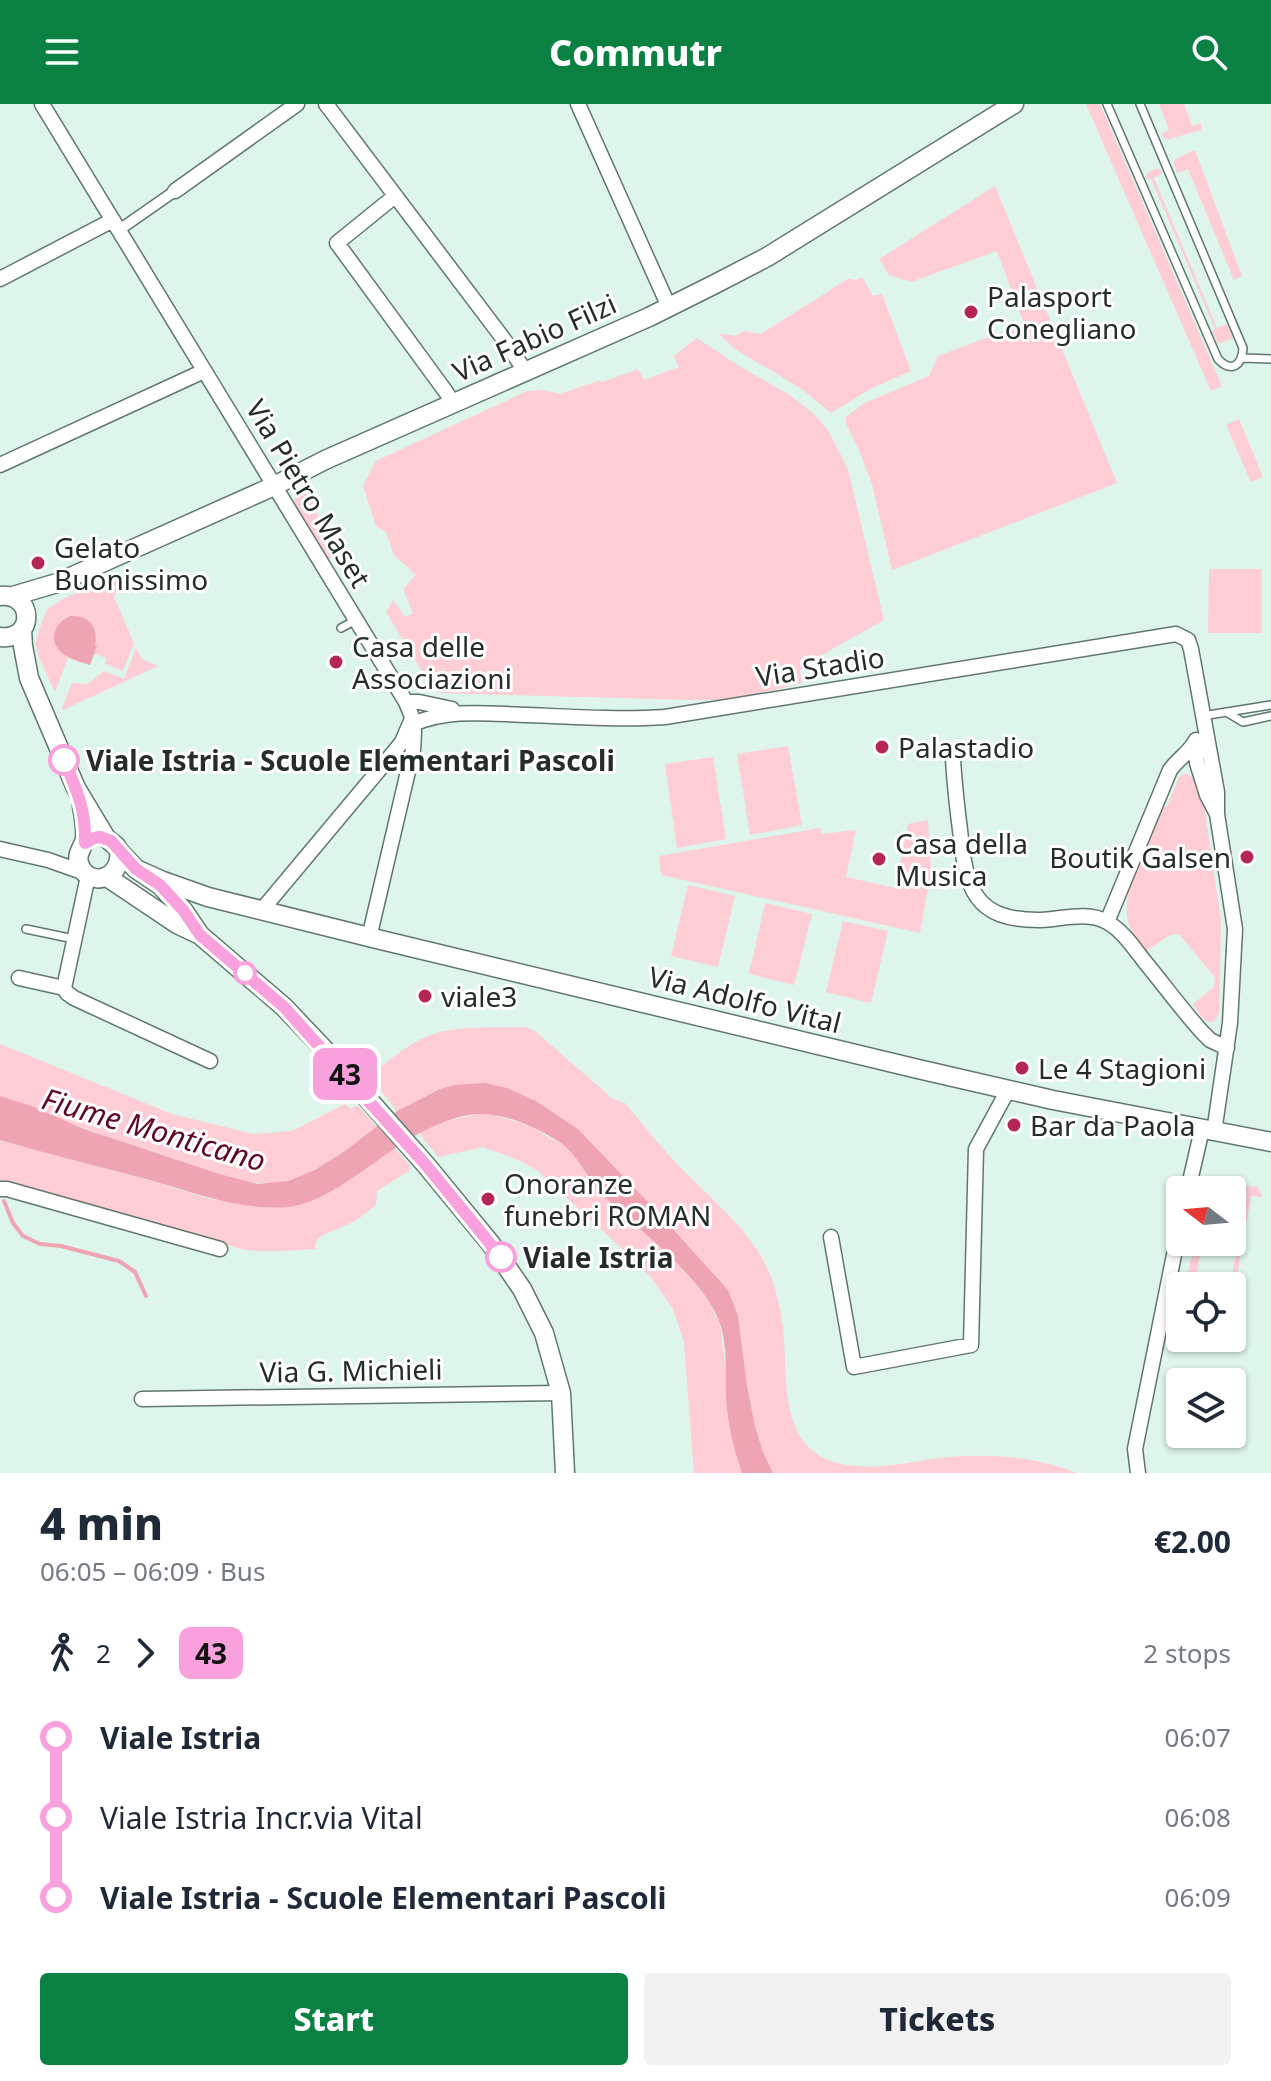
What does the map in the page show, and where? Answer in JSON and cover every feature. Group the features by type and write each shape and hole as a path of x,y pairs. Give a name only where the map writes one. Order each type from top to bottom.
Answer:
{"street":[{"name":"Via Pietro Maset","path":"42,104 406,702 412,720 413,750 369,938"},
{"path":"0,279 116,225 175,191 297,104"},
{"path":"326,104 525,371"},
{"path":"578,104 669,307"},
{"name":"Via Fabio Filzi","path":"5,594 57,583 669,307 767,257 1014,104"},
{"path":"395,196 337,243 453,403"},
{"path":"0,465 204,371"},
{"name":"Via Fabio Filzi","path":"24,622 35,601 57,583"},
{"path":"5,594 22,604 23,646 29,678 80,796 120,858 116,869 93,868"},
{"path":"24,622 13,637 0,639 29,678"},
{"name":"Via Stadio","path":"412,720 464,712 604,718 665,717 1172,634 1181,636 1189,644 1202,716"},
{"name":"Via Stadio","path":"406,702 464,712"},
{"path":"1202,716 1195,744 1200,774 1217,814"},
{"path":"1193,1176 1208,1130 1227,1048 1235,929 1217,814 1217,792 1202,716"},
{"path":"261,911 380,771 402,742 412,720"},
{"path":"1107,922 1170,770 1195,744"},
{"path":"953,757 963,862 967,880 976,897 991,909 1013,917 1042,920 1087,917 1107,922 1127,940 1203,1033 1227,1048"},
{"path":"380,771 394,767 407,781"},
{"path":"80,796 93,868 177,924 200,935 284,1007 422,1160 491,1244 522,1289 544,1333 561,1393 565,1473"},
{"path":"200,935 160,885 136,869 112,845 94,838 93,868 64,988 74,998 210,1061"},
{"path":"0,849 93,868 147,896 171,898"},
{"name":"Via Adolfo Vital","path":"136,869 208,897 369,938 1008,1090 1271,1142"},
{"path":"200,935 190,914 191,908 199,899 208,897"},
{"name":"Via Adolfo Vital","path":"171,898 208,897"},
{"path":"19,978 64,988"},
{"path":"831,1237 854,1367 971,1345 976,1149 1008,1090"},
{"path":"0,1189 220,1249"},
{"path":"1138,1473 1135,1449 1174,1256"},
{"name":"Via G. Michieli","path":"142,1399 561,1393"}],"lane":[{"path":"1107,104 1218,359 1229,367 1238,364 1243,358 1243,348 1140,104"},
{"path":"1243,358 1271,359"},
{"path":"341,628 356,620"},
{"path":"1202,716 1271,705"},
{"path":"1227,713 1243,722 1271,716"},
{"path":"26,929 74,939"}],"shaded area":[{"path":"1086,104 1100,104 1222,386 1211,391"},
{"path":"1159,104 1184,104 1192,126 1201,123 1201,130 1166,140 1161,134 1169,130"},
{"path":"1195,150 1242,276 1234,280 1188,169 1177,173 1174,165 1175,159"},
{"path":"1160,169 1163,173 1154,178 1217,328 1227,324 1233,338 1218,344 1212,331 1215,329 1151,179 1147,180 1148,172"},
{"path":"995,186 1117,483 892,570 872,484 846,417 865,403 929,376 938,356 1024,324 997,251 911,282 889,275 879,259"},
{"path":"862,277 873,296 882,294 911,371 872,388 831,413 802,389 735,349 718,333 735,336 744,331 761,334 848,279"},
{"path":"697,338 788,394 814,414 828,430 848,469 884,620 804,665 800,671 802,683 734,700 438,693 386,612 393,600 405,617 413,613 403,589 416,575 394,555 386,532 376,526 363,486 376,461 527,391 560,394 638,369 644,380 679,367 674,356"},
{"path":"1239,419 1263,477 1251,482 1226,425"},
{"path":"306,482 332,555 328,559 296,509 296,494"},
{"path":"1209,569 1262,569 1262,633 1208,633"},
{"path":"115,576 119,583 114,597 134,643 123,671 105,664 107,658 94,654 97,647 62,654 68,657 55,692 35,643 46,612 68,597"},
{"path":"70,616 87,620 94,628 97,646 90,665 64,654 57,647 55,631"},
{"path":"136,648 142,659 158,666 63,710 72,683 88,684 104,671 124,679"},
{"path":"788,746 802,825 750,835 737,754"},
{"path":"713,757 726,839 677,848 665,764"},
{"path":"1185,773 1192,777 1204,805 1221,921 1219,1013 1214,1022 1204,1019 1193,1004 1214,987 1215,977 1179,934 1170,935 1145,952 1130,928 1127,911 1131,881 1143,849 1179,777"},
{"path":"928,820 931,871 920,933 661,875 659,856 820,828 822,834 856,830 846,877 895,888 908,824"},
{"path":"688,885 735,896 718,967 671,956"},
{"path":"765,903 812,914 794,985 749,974"},
{"path":"843,921 888,931 871,1003 826,992"},
{"path":"525,1027 535,1031 613,1099 625,1103 669,1156 732,1219 757,1250 774,1285 780,1312 790,1409 803,1440 815,1452 844,1465 885,1466 939,1458 992,1456 1026,1459 1077,1473 773,1473 755,1426 738,1316 578,1129 536,1101 507,1088 440,1089 397,1111 369,1076 411,1045 438,1033"},
{"path":"0,1044 172,1114 253,1134 292,1131 345,1104 351,1109 359,1107 377,1127 335,1158 300,1177 274,1183 245,1181 108,1137 0,1096"},
{"path":"485,1083 507,1088 536,1101 578,1129 728,1290 738,1316 755,1426 773,1473 742,1473 728,1416 723,1334 712,1306 669,1255 603,1195 568,1149 530,1126 483,1114 450,1120 409,1139 316,1199 288,1207 252,1206 216,1199 0,1140 0,1096 84,1129 219,1174 258,1184 288,1181 315,1170 397,1111 440,1089"},
{"path":"488,1113 530,1126 569,1149 691,1278 709,1302 720,1325 736,1454 742,1473 694,1473 684,1342 673,1309 651,1277 537,1170 483,1147 438,1157 419,1133 453,1120"},
{"path":"0,1140 210,1199 245,1205 339,1186 395,1148 410,1166 409,1171 377,1191 376,1205 357,1220 321,1236 316,1241 315,1249 256,1251 0,1183"},
{"path":"1246,1186 1258,1187 1262,1197 1251,1196 1246,1224 1246,1200"},
{"path":"1192,1256 1200,1256 1197,1272 1188,1272"},
{"path":"1236,1256 1240,1256 1238,1272 1233,1272"}],"waterway":[{"path":"4,1201 13,1223 23,1236 40,1244 61,1246 119,1261 135,1272 146,1296"}],"bus line":[{"name":"43","path":"64,760 80,796 85,843 100,837 111,841 136,869 160,885 200,935 284,1007 426,1165 501,1257"}],"place":[{"name":"Palasport Conegliano","path":"971,312"},
{"name":"Gelato Buonissimo","path":"38,563"},
{"name":"Casa delle Associazioni","path":"336,662"},
{"name":"Palastadio","path":"882,747"},
{"name":"Viale Istria - Scuole Elementari Pascoli","path":"64,760"},
{"name":"Boutik Galsen","path":"1247,857"},
{"name":"Casa della Musica","path":"879,859"},
{"name":"viale3","path":"425,996"},
{"name":"Le 4 Stagioni","path":"1022,1068"},
{"name":"Bar da Paola","path":"1014,1125"},
{"name":"Onoranze funebri ROMAN","path":"488,1199"},
{"name":"Viale Istria","path":"501,1257"}],"water label":[{"name":"Fiume Monticano","path":"154,1129"}]}
